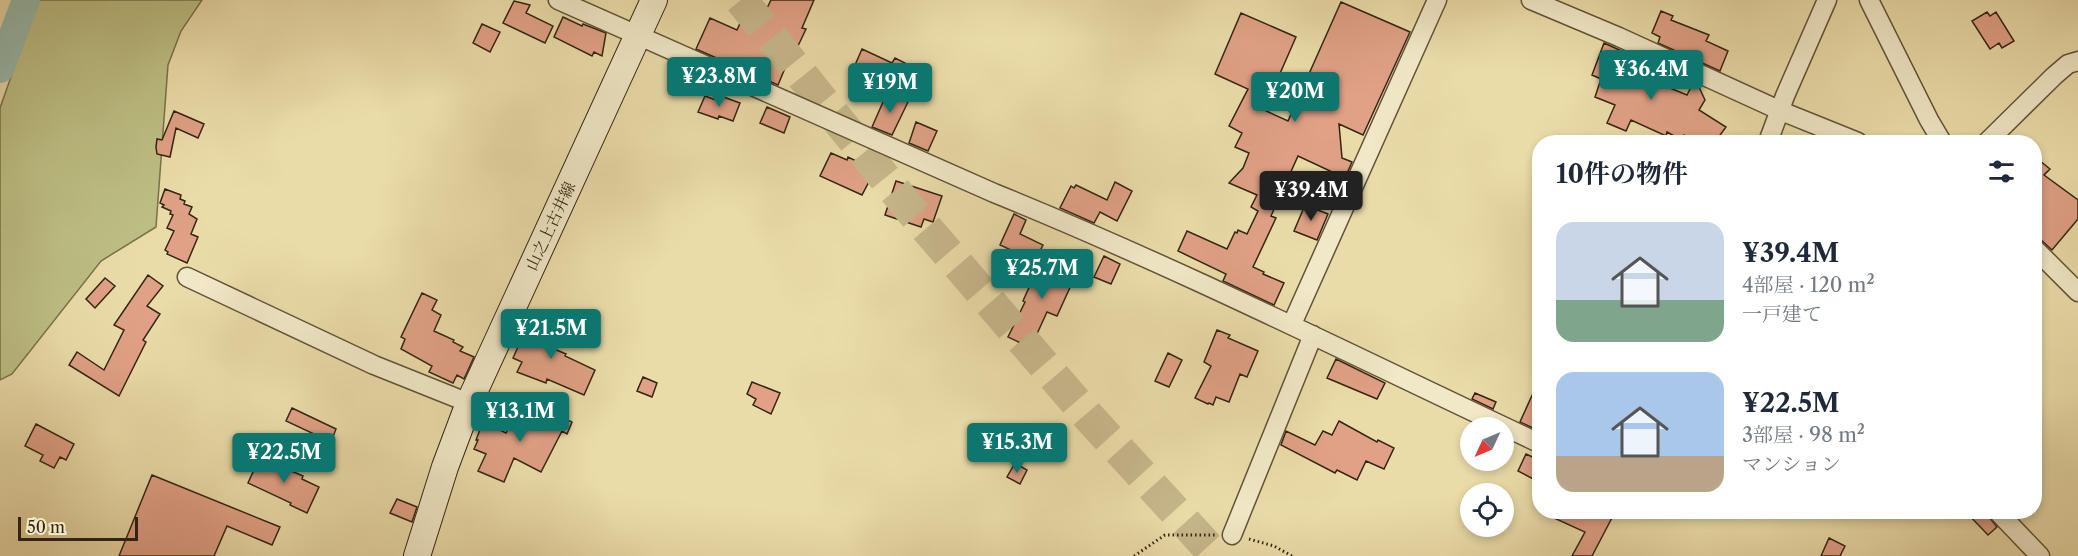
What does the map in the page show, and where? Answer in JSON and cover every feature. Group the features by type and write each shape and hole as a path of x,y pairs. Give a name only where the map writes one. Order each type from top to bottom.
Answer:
{"main road":[{"name":"山之上古井線","path":"417,556 445,467 469,403 654,0"}],"street":[{"path":"558,0 1292,324 1532,440"},
{"path":"1292,324 1437,0"},
{"path":"1531,0 1619,37 1781,111 1841,135"},
{"path":"1771,135 1827,0"},
{"path":"1869,0 1938,135"},
{"path":"1994,135 2061,70 2068,64 2078,61"},
{"path":"2042,257 2078,292"},
{"path":"187,277 374,365 469,403"},
{"path":"1232,535 1312,335"},
{"path":"2005,519 2040,556"}],"path":[{"path":"1134,556 1165,535 1232,535 1274,546 1292,556"}],"green space":[{"path":"38,0 202,0 181,31 168,65 156,227 101,261 12,374 0,380 0,108"}],"building":[{"path":"771,0 814,0 802,28 806,29 798,46 795,44 778,85 696,49 710,18 737,30 750,1 767,8"},
{"path":"514,1 530,5 526,13 553,26 545,43 503,23"},
{"path":"1341,2 1410,32 1363,135 1339,124 1342,158 1352,162 1345,178 1298,156 1271,216 1276,218 1253,267 1284,283 1274,305 1223,281 1226,274 1178,251 1187,231 1227,249 1235,232 1237,233 1238,230 1247,234 1258,211 1251,207 1257,195 1229,183 1243,168 1249,153 1235,147 1242,133 1229,126 1248,89 1215,74 1241,13 1296,37 1264,110 1288,121"},
{"path":"1661,11 1673,16 1671,20 1709,35 1706,41 1728,51 1720,71 1658,43 1660,37 1652,33"},
{"path":"1987,12 1990,16 1996,12 2014,41 2002,48 1999,43 1990,49 1972,21"},
{"path":"563,17 582,26 583,24 606,33 602,56 594,52 592,56 554,37"},
{"path":"482,24 500,32 490,52 473,43"},
{"path":"1604,43 1637,58 1631,72 1687,95 1693,83 1698,85 1705,100 1699,110 1726,127 1720,135 1672,135 1667,132 1664,135 1631,120 1626,131 1607,123 1615,105 1595,97 1601,79 1592,75"},
{"path":"862,49 892,63 895,58 909,65 896,93 852,72"},
{"path":"887,93 908,102 892,135 872,127"},
{"path":"718,95 740,103 733,121 698,112 705,96 716,100"},
{"path":"767,107 790,117 784,133 760,123"},
{"path":"174,111 204,124 198,138 176,128 170,157 157,154 157,139 162,140"},
{"path":"916,122 937,131 928,151 909,143"},
{"path":"831,153 847,160 848,157 875,170 862,195 820,176"},
{"path":"2042,162 2050,169 2044,175 2078,200 2078,219 2052,250 2042,241"},
{"path":"896,181 942,196 933,222 924,219 921,227 885,215"},
{"path":"1115,182 1132,191 1117,221 1100,212 1094,223 1060,208 1071,186 1074,188 1076,185 1107,200"},
{"path":"165,189 181,195 180,199 185,201 184,204 192,207 189,214 197,219 191,234 198,237 187,263 167,254 165,250 174,231 167,228 173,215 170,214 171,211 162,207 164,205 160,203"},
{"path":"1305,205 1328,214 1317,240 1294,231"},
{"path":"1014,214 1026,220 1020,234 1043,245 1035,261 1000,245"},
{"path":"1043,256 1077,272 1057,316 1047,312 1029,347 1008,337"},
{"path":"1104,256 1120,264 1111,284 1094,277"},
{"path":"148,275 163,286 147,306 160,314 143,340 146,342 119,396 69,365 77,352 104,370 124,330 114,325"},
{"path":"105,278 115,286 95,308 86,299"},
{"path":"422,293 437,300 432,310 441,315 434,331 454,340 453,342 463,347 460,351 474,357 464,379 457,375 453,383 429,372 432,366 401,349 405,339 401,337"},
{"path":"545,311 560,318 547,346 595,370 584,395 547,379 546,383 517,372 522,362 513,358 522,338 531,342"},
{"path":"1217,330 1230,335 1228,338 1258,351 1247,377 1240,374 1229,402 1216,397 1213,405 1195,398 1211,366 1204,362"},
{"path":"1168,353 1182,360 1169,387 1155,381"},
{"path":"1336,359 1385,383 1377,399 1327,378"},
{"path":"643,377 657,383 652,397 637,391"},
{"path":"752,382 780,393 771,414 753,405 756,399 747,394"},
{"path":"1475,393 1496,402 1493,409 1472,399"},
{"path":"1532,395 1532,428 1520,422"},
{"path":"538,406 572,422 567,434 562,431 541,472 514,458 504,482 478,471 486,454 474,449 483,422 506,433 513,419 529,426"},
{"path":"292,408 336,429 331,442 286,421"},
{"path":"1339,421 1377,442 1378,440 1394,448 1384,469 1366,461 1357,480 1337,470 1335,473 1281,445 1286,431 1315,445 1323,431 1332,435"},
{"path":"36,424 74,444 66,460 60,457 54,468 40,461 43,455 25,446"},
{"path":"1526,454 1532,457 1532,478 1518,471"},
{"path":"259,459 276,467 280,461 291,466 289,470 319,487 307,513 248,483"},
{"path":"1015,463 1027,470 1020,484 1007,477"},
{"path":"152,475 280,527 272,545 227,526 214,556 119,556"},
{"path":"397,499 417,507 412,522 390,513"},
{"path":"1556,519 1611,519 1592,556 1572,556 1585,532"},
{"path":"1973,519 1991,519 1997,527 1988,535"},
{"path":"1829,538 1845,546 1840,556 1821,556"}],"waterway":[{"path":"0,69 26,0"}],"tunnel":[{"path":"741,0 909,208 1087,415 1216,556"}]}
